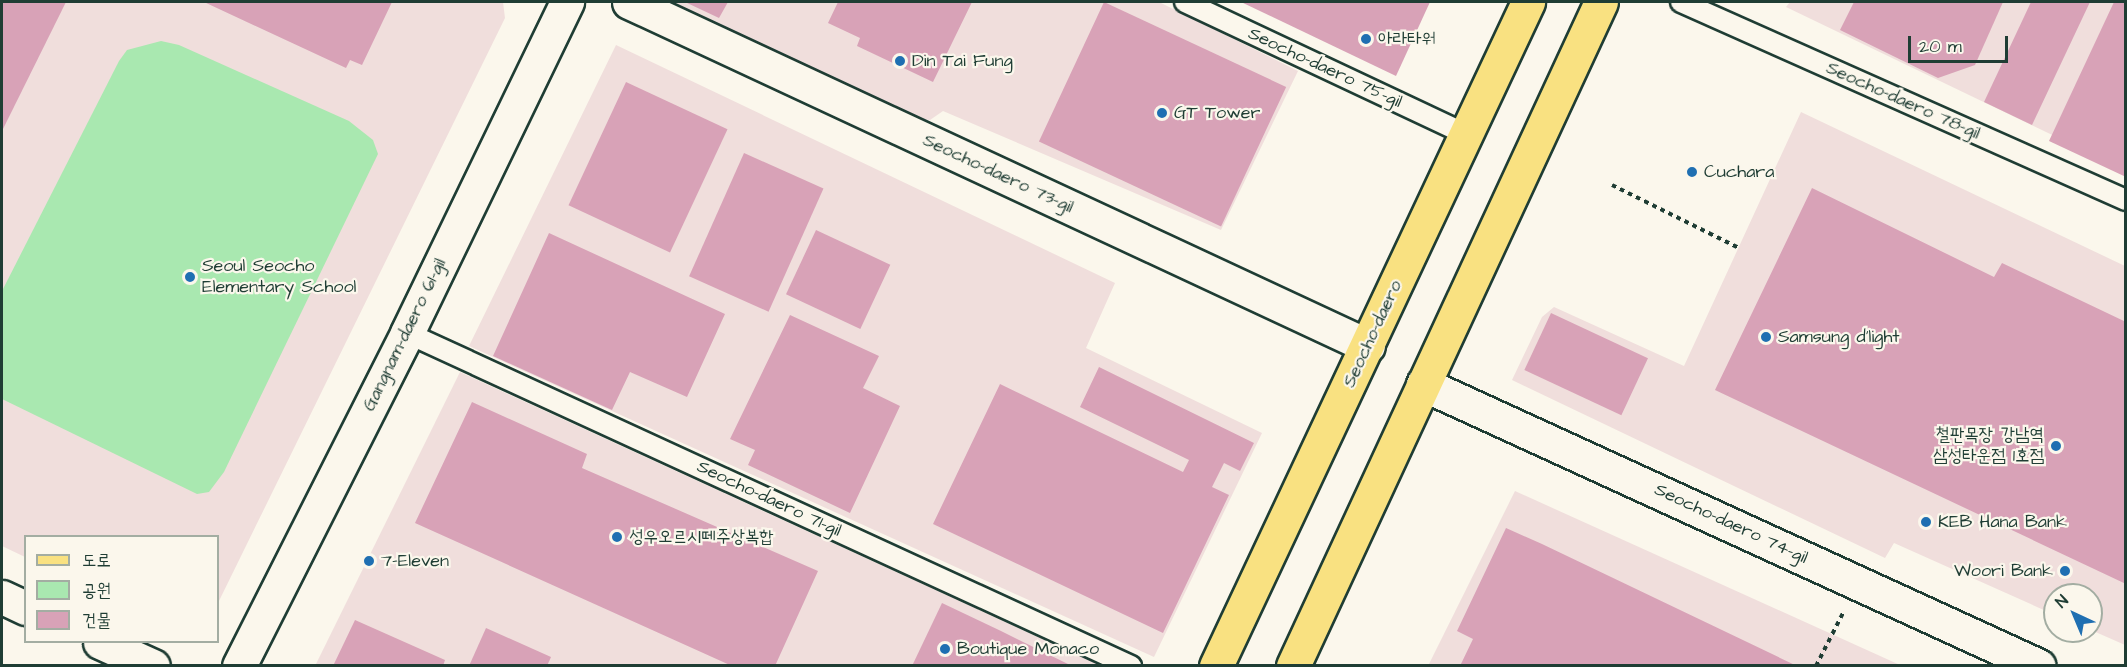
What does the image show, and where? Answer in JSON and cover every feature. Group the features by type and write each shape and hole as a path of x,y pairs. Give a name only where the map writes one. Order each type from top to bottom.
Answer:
{"main road":[{"name":"Seocho-daero","path":"1216,666 1528,2"},
{"path":"1293,666 1601,2"}],"street":[{"name":"Gangnam-daero 61-gil","path":"239,666 407,333 567,2"},
{"name":"Seocho-daero 73-gil","path":"629,2 1368,346"},
{"name":"Seocho-daero 74-gil","path":"1423,384 2039,666"},
{"path":"2,597 24,607"},
{"path":"102,643 153,666"}],"lane":[{"name":"Seocho-daero 75-gil","path":"1185,2 1465,134"},
{"name":"Seocho-daero 78-gil","path":"1681,2 2126,200"},
{"name":"Seocho-daero 71-gil","path":"407,333 1131,666"}],"path":[{"path":"1612,186 1739,248"},
{"path":"1816,666 1859,584"}],"shaded area":[{"name":"Seoul Seocho Elementary School","path":"2,2 503,2 505,18 219,601 219,535 24,535 24,557 2,546"},
{"path":"670,2 1159,2 1298,71 1221,230 943,111 930,120 919,119"},
{"path":"1790,2 2125,2 2125,170 1786,7"},
{"path":"616,45 1115,283 1086,348 1262,433 1154,657 469,346"},
{"path":"1801,112 2125,266 2125,645 2103,635 2103,583 2043,583 2043,610 1894,543 1885,558 1512,380 1542,317 1554,307 1684,366"},
{"path":"460,372 1099,665 315,666"},
{"path":"1515,491 1900,665 1428,666"}],"green space":[{"path":"161,41 179,45 349,121 373,140 378,154 224,472 209,492 197,494 2,399 2,291 119,61 127,50"}],"building":[{"path":"3,2 66,2 2,131 2,4"},
{"path":"204,2 392,2 362,65 350,60 346,68"},
{"path":"685,2 728,2 719,18"},
{"path":"838,2 972,2 933,82 857,46 860,38 828,23"},
{"name":"GT Tower","path":"1104,2 1286,87 1221,227 1039,142"},
{"name":"아라타워","path":"1241,2 1430,2 1396,76"},
{"path":"1854,2 2003,2 1975,65 1938,78 1840,30"},
{"path":"2031,2 2090,2 2032,125 1984,102"},
{"path":"2114,2 2126,2 2126,177 2049,141"},
{"path":"626,82 728,129 670,253 569,205"},
{"path":"744,153 823,188 769,312 689,276"},
{"path":"1812,188 1994,277 2002,263 2126,322 2126,584 1715,390"},
{"path":"816,230 890,265 860,329 786,294"},
{"path":"549,233 725,314 687,397 630,372 612,410 493,356"},
{"path":"1551,313 1648,358 1621,415 1524,370"},
{"path":"790,315 879,356 863,388 900,406 850,513 748,465 755,450 730,439"},
{"path":"1099,367 1254,443 1240,471 1224,463 1212,487 1229,495 1163,633 933,524 1000,384 1183,472 1189,460 1080,407"},
{"path":"472,402 587,454 582,468 818,571 775,666 732,666 415,523"},
{"path":"1506,528 1797,666 1460,666 1473,639 1457,631"},
{"path":"942,603 1001,631 1072,666 912,666"},
{"path":"355,620 445,660 443,666 333,666"},
{"path":"486,628 551,657 547,666 469,666"}],"place":[{"name":"아라타워","path":"1366,39"},
{"name":"Din Tai Fung","path":"900,61"},
{"name":"GT Tower","path":"1162,113"},
{"name":"Cuchara","path":"1692,172"},
{"name":"Seoul Seocho Elementary School","path":"190,277"},
{"name":"Samsung d'light","path":"1766,337"},
{"name":"철판목장 강남역 삼성타운점 1호점","path":"2056,446"},
{"name":"KEB Hana Bank","path":"1926,522"},
{"name":"성우오르시떼주상복합","path":"617,537"},
{"name":"7-Eleven","path":"369,561"},
{"name":"Woori Bank","path":"2065,571"},
{"name":"Boutique Monaco","path":"945,649"}]}
